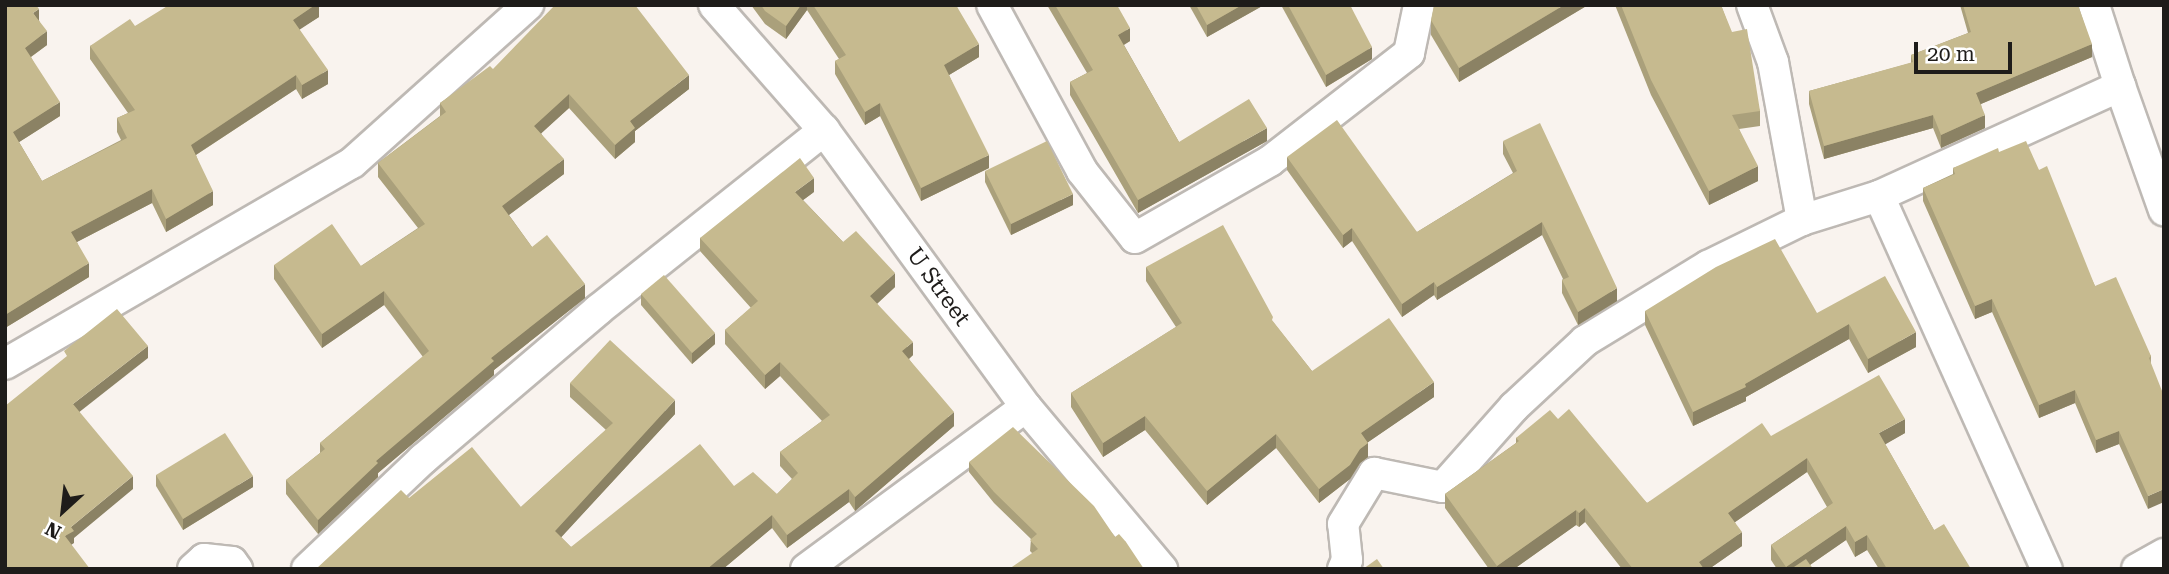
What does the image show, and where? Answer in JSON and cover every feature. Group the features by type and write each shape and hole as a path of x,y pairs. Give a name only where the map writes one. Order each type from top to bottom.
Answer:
{"street":[{"path":"5,364 352,163 528,5"},
{"name":"U Street","path":"714,5 824,130 1026,407 1162,569"},
{"path":"992,5 1082,170 1135,239 1270,161 1409,53 1419,5"},
{"path":"1752,5 1773,62 1802,220"},
{"path":"2094,5 2164,211"},
{"path":"1343,569 1347,560 1343,524 1374,473 1443,487 1514,407 1585,341 1708,266 1802,220 1879,196 2120,86"},
{"path":"307,569 423,459 588,318 824,130"},
{"path":"1879,196 2047,569"},
{"path":"806,569 1026,407"},
{"path":"2137,569 2164,555"},
{"path":"193,569 204,559 232,562 237,569"}],"building":[{"path":"5,5 36,5 39,9 33,13 47,31 25,48 60,102 13,132 42,181 127,138 117,118 135,110 90,46 130,19 135,26 169,5 315,5 293,20 328,70 302,85 296,75 191,145 213,191 166,219 152,189 71,232 89,263 5,315"},
{"path":"555,5 635,5 689,75 630,121 635,128 615,145 569,94 534,126 564,159 502,206 532,247 547,235 585,284 491,358 494,361 376,461 378,463 318,520 286,480 325,449 320,443 429,351 384,291 322,334 274,265 332,224 361,266 425,224 378,163 446,112 440,103 490,66 493,69"},
{"path":"761,5 801,5 786,26"},
{"path":"813,5 956,5 979,44 944,65 989,155 921,188 880,103 865,112 835,61 846,55"},
{"path":"1055,5 1117,5 1130,28 1118,35 1179,142 1249,99 1267,128 1138,200 1070,82 1093,70"},
{"path":"1196,5 1242,5 1207,25"},
{"path":"1288,5 1350,5 1372,47 1326,75"},
{"path":"1434,5 1564,5 1459,68 1431,20"},
{"path":"1621,5 1721,5 1732,32 1747,29 1760,111 1732,115 1758,166 1709,191 1651,80"},
{"path":"1963,5 2078,5 2092,44 1976,93 1985,115 1941,135 1933,115 1824,146 1809,91 1913,62 1911,55 1971,32"},
{"path":"1337,120 1417,232 1517,171 1503,141 1540,123 1617,288 1578,312 1562,280 1569,277 1542,222 1437,287 1434,282 1402,304 1352,228 1343,235 1287,157"},
{"path":"1047,141 1073,194 1011,224 985,171"},
{"path":"2026,141 2039,170 2047,166 2095,286 2116,277 2151,356 2149,358 2164,396 2164,489 2148,496 2119,431 2096,440 2075,390 2039,405 1992,299 1975,306 1923,188 1955,174 1953,168 1998,148 1999,152"},
{"path":"800,158 814,178 795,192 843,242 856,231 895,273 870,296 913,342 902,351 954,412 855,497 849,489 787,535 772,515 707,569 316,569 401,490 409,498 472,447 521,507 613,423 570,383 610,340 675,400 555,531 571,547 700,444 734,486 753,472 777,494 798,473 780,452 830,415 780,362 765,375 725,330 758,301 700,238"},
{"path":"1223,225 1273,317 1272,320 1312,371 1389,318 1434,382 1361,433 1368,443 1360,449 1350,465 1319,489 1276,434 1207,491 1145,416 1103,443 1071,393 1182,323 1146,267"},
{"path":"1775,239 1817,313 1885,276 1916,332 1868,359 1849,324 1745,384 1746,387 1693,412 1645,311 1716,267"},
{"path":"664,275 715,333 692,353 641,294"},
{"path":"117,309 148,346 73,404 133,476 71,527 74,531 65,536 90,569 5,569 5,406 67,356 64,351"},
{"path":"1879,375 1905,419 1879,433 1934,530 1944,524 1971,569 1887,569 1867,535 1855,542 1846,526 1786,567 1771,545 1833,503 1807,458 1728,513 1742,532 1699,562 1704,569 1633,569 1585,508 1579,513 1576,510 1497,566 1445,494 1519,441 1516,438 1550,410 1558,419 1569,409 1647,503 1762,423 1771,436"},
{"path":"1013,427 1094,506 1115,537 1119,534 1144,569 1009,569 1038,549 1030,540 1037,534 994,492 969,462"},
{"path":"225,433 253,476 183,519 156,475"},
{"path":"1377,559 1384,569 1363,569"},
{"path":"1806,559 1813,569 1791,569"}]}
